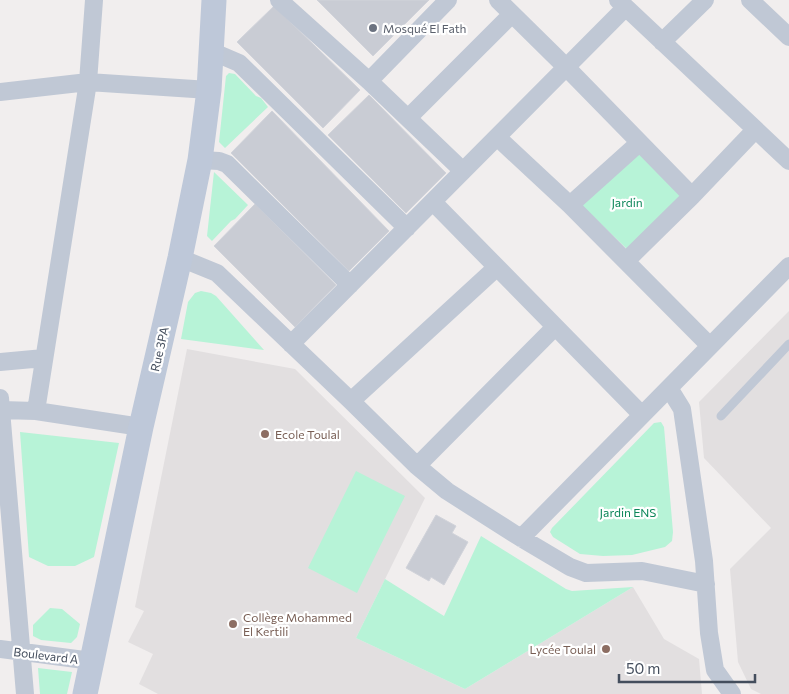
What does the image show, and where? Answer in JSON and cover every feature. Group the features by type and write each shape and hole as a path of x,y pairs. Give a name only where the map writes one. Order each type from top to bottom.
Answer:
{"street":[{"path":"36,411 88,82 94,0"},
{"name":"Rue 3PA","path":"85,694 200,160 209,90 214,0"},
{"path":"279,0 369,81 463,171"},
{"path":"369,81 448,0"},
{"path":"498,0 692,196"},
{"path":"662,42 705,0"},
{"path":"750,0 789,37"},
{"path":"292,344 566,67 621,4 789,161"},
{"path":"408,118 512,14"},
{"path":"211,51 239,62 407,228"},
{"path":"0,92 88,82 209,90"},
{"path":"626,261 755,130"},
{"path":"497,137 570,205 710,346"},
{"path":"570,205 639,142"},
{"path":"200,160 227,164 350,285"},
{"path":"433,202 642,415"},
{"path":"180,258 217,273 417,466 447,491 521,538 570,567 586,573 642,571 706,584"},
{"path":"521,538 789,266"},
{"path":"351,401 496,268"},
{"path":"417,466 555,327"},
{"path":"0,362 44,358"},
{"path":"669,388 682,410 704,561 709,633 714,670 732,694"},
{"path":"0,398 5,528 25,694"},
{"path":"1,410 36,411 141,427"},
{"name":"Boulevard A","path":"0,649 92,661"}],"lane":[{"path":"720,416 789,344"}],"shaded area":[{"path":"789,311 789,694 761,694 751,689 738,662 730,569 771,528 704,458 699,402"},
{"path":"187,349 295,369 425,498 356,638 465,689 633,587 664,639 699,659 702,694 158,694 139,684 153,654 128,642 144,611 135,607"}],"green space":[{"path":"229,73 235,74 268,107 225,148 219,142 226,76"},
{"name":"Jardin","path":"635,149 681,195 628,250 579,203"},
{"path":"214,172 248,205 212,241 207,236"},
{"path":"201,291 216,296 264,350 181,339 188,302 195,293"},
{"name":"Jardin ENS","path":"661,422 664,427 673,532 672,541 665,547 632,555 603,556 580,554 553,537 550,532 552,528 654,423"},
{"path":"20,432 119,443 94,557 75,566 48,566 29,557"},
{"path":"356,471 405,496 357,593 308,568"},
{"path":"481,536 566,589 572,591 633,587 465,689 356,638 385,579 444,616"},
{"path":"50,608 62,609 80,624 77,637 71,643 41,640 33,636 33,625"},
{"path":"38,668 72,672 67,694 40,694"}],"building":[{"name":"Mosqué El Fath","path":"317,0 429,0 373,56"},
{"path":"274,6 360,90 323,128 237,42"},
{"path":"369,95 446,173 406,213 328,135"},
{"path":"272,111 389,231 349,271 231,153"},
{"path":"255,204 336,285 295,327 214,246"},
{"path":"436,515 456,526 452,533 468,542 444,585 431,577 429,581 406,568"}],"place":[{"name":"Mosqué El Fath","path":"373,28"},
{"name":"Ecole Toulal","path":"265,434"},
{"name":"Collège Mohammed El Kertili","path":"233,624"},
{"name":"Lycée Toulal","path":"606,649"}]}
